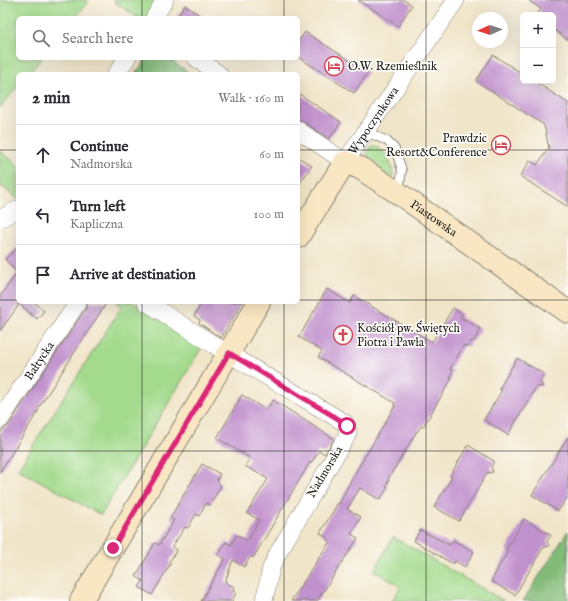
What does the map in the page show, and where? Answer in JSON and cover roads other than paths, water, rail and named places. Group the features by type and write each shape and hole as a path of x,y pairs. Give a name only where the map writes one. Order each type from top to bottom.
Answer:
{"street":[{"path":"155,16 165,0"},
{"name":"Wypoczynkowa","path":"345,162 456,0"},
{"path":"117,72 126,60"},
{"path":"199,60 216,72"},
{"name":"Piastowska","path":"300,131 345,162 360,168 398,193 568,312"},
{"path":"300,234 345,162"},
{"path":"0,219 16,210"},
{"name":"Bałtycka","path":"0,420 77,304"},
{"path":"149,304 229,353"},
{"path":"81,601 258,304"},
{"name":"Nadmorska","path":"229,353 345,423 348,430 348,434 278,553 271,568 264,601"}],"lane":[{"path":"366,131 387,141 396,149 402,170 398,193"}],"place":[{"name":"O.W. Rzemieślnik","path":"334,66"},
{"name":"Prawdzic Resort&Conference","path":"501,145"},
{"name":"Kościół pw. Świętych Piotra i Pawła","path":"343,335"}]}
